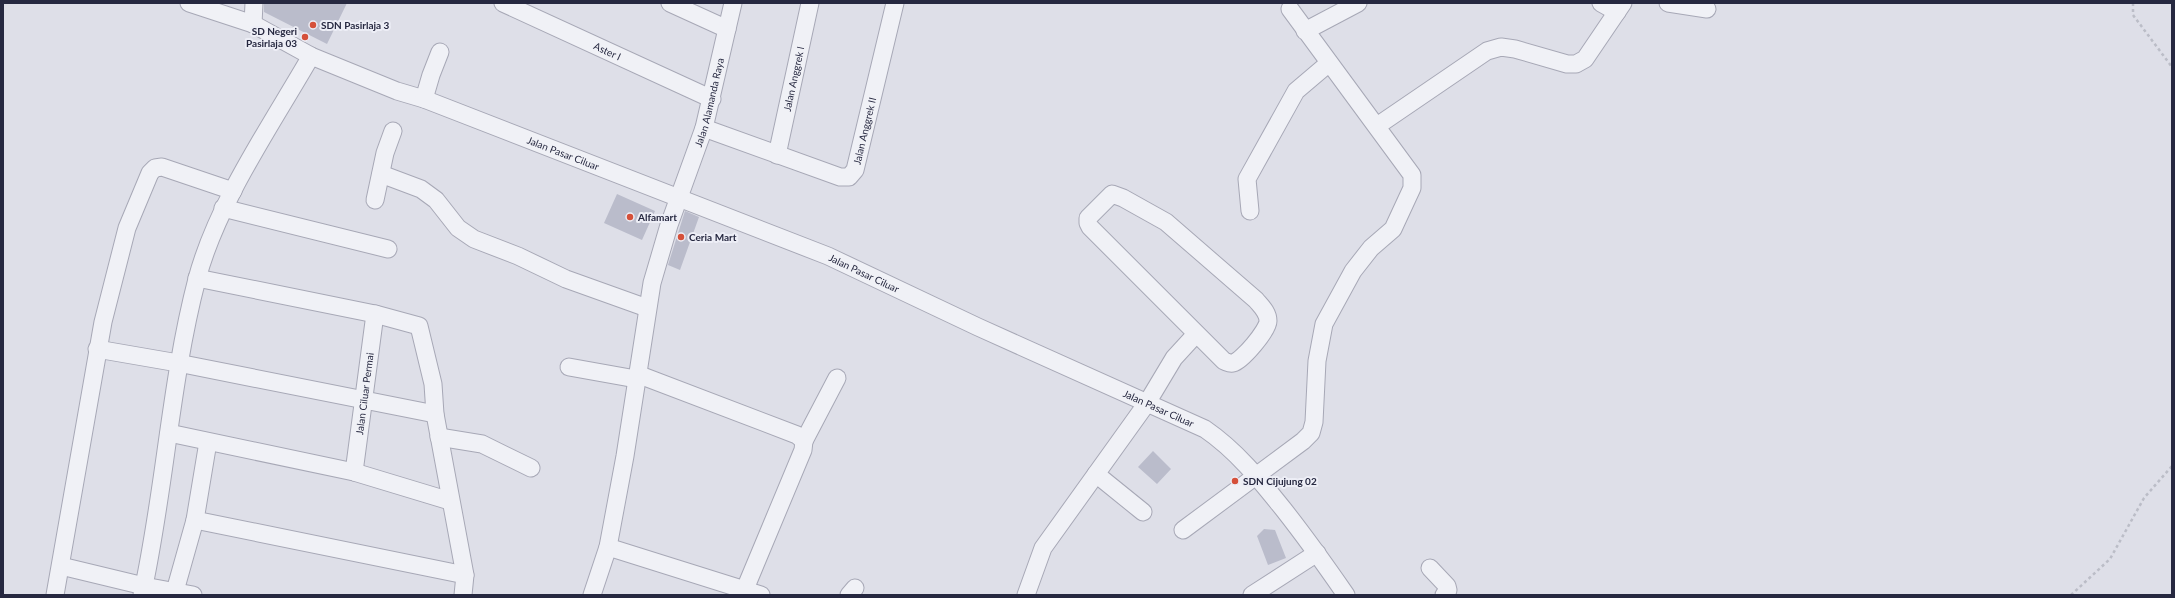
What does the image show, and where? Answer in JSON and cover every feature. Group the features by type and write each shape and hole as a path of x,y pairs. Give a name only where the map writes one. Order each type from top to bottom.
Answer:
{"street":[{"name":"Jalan Pasar Ciluar","path":"189,3 253,24 311,56 397,91 424,99 680,200 828,256 978,328 1205,429 1226,443 1257,476 1317,553 1346,595"},
{"path":"253,24 254,3"},
{"name":"Aster I","path":"502,3 712,99"},
{"path":"670,3 727,29"},
{"name":"Jalan Alamanda Raya","path":"592,595 608,547 625,456 636,376 652,283 669,225 680,200 704,128 712,99 733,3"},
{"name":"Jalan Anggrek I","path":"777,155 810,3"},
{"name":"Jalan Anggrek II","path":"704,128 840,177 849,177 855,170 896,3"},
{"path":"1305,30 1358,3"},
{"path":"1377,126 1488,52 1501,47 1567,64 1576,64 1585,59 1620,7 1601,3"},
{"path":"1668,3 1707,9"},
{"path":"1183,530 1257,476 1311,433 1314,422 1317,361 1324,324 1353,271 1371,248 1393,229 1412,188 1412,175 1290,9"},
{"path":"424,99 431,74 440,52"},
{"path":"143,591 169,433 178,363 197,278 223,208 311,56"},
{"path":"1250,211 1247,179 1296,91 1329,63"},
{"path":"375,200 385,153 393,131"},
{"path":"55,595 97,349 127,228 150,173 155,168 162,167 233,191"},
{"path":"381,174 420,189 436,200 458,228 474,239 518,256 566,279 647,308"},
{"path":"1112,194 1123,198 1166,222 1256,300 1266,313 1268,321 1267,327 1243,357 1235,363 1230,364 1224,361 1196,334 1088,223 1088,218 1112,194"},
{"path":"223,208 388,249"},
{"path":"197,278 375,314 419,326 433,384 435,414 464,575 463,595"},
{"name":"Jalan Ciluar Permai","path":"354,472 375,314"},
{"path":"1026,595 1043,548 1146,403 1174,358 1196,334"},
{"path":"97,349 178,363 435,414"},
{"path":"569,367 636,376 797,435 804,441"},
{"path":"745,589 803,450 804,441 837,378"},
{"path":"169,433 354,472 450,501"},
{"path":"439,437 482,444 530,468"},
{"path":"175,591 195,520 208,442"},
{"path":"1096,474 1143,512"},
{"path":"195,520 464,575"},
{"path":"608,547 761,595"},
{"path":"1252,595 1317,553"},
{"path":"61,566 143,591 175,591 193,595"},
{"path":"1430,568 1447,586 1448,590 1444,595"}],"path":[{"path":"2133,3 2134,15 2172,67"},
{"path":"2072,595 2110,559 2144,498 2172,466"}],"building":[{"name":"SDN Pasirlaja 3","path":"264,3 347,3 327,44 264,12"},
{"name":"Alfamart","path":"617,194 655,211 642,240 604,223"},
{"name":"Ceria Mart","path":"685,211 699,217 680,270 668,265"},
{"path":"1153,451 1171,469 1157,484 1138,467"},
{"path":"1264,529 1275,530 1286,558 1268,565 1257,536"}],"place":[{"name":"SDN Pasirlaja 3","path":"313,25"},
{"name":"SD Negeri Pasirlaja 03","path":"305,37"},
{"name":"Alfamart","path":"630,217"},
{"name":"Ceria Mart","path":"681,237"},
{"name":"SDN Cijujung 02","path":"1235,481"}]}
